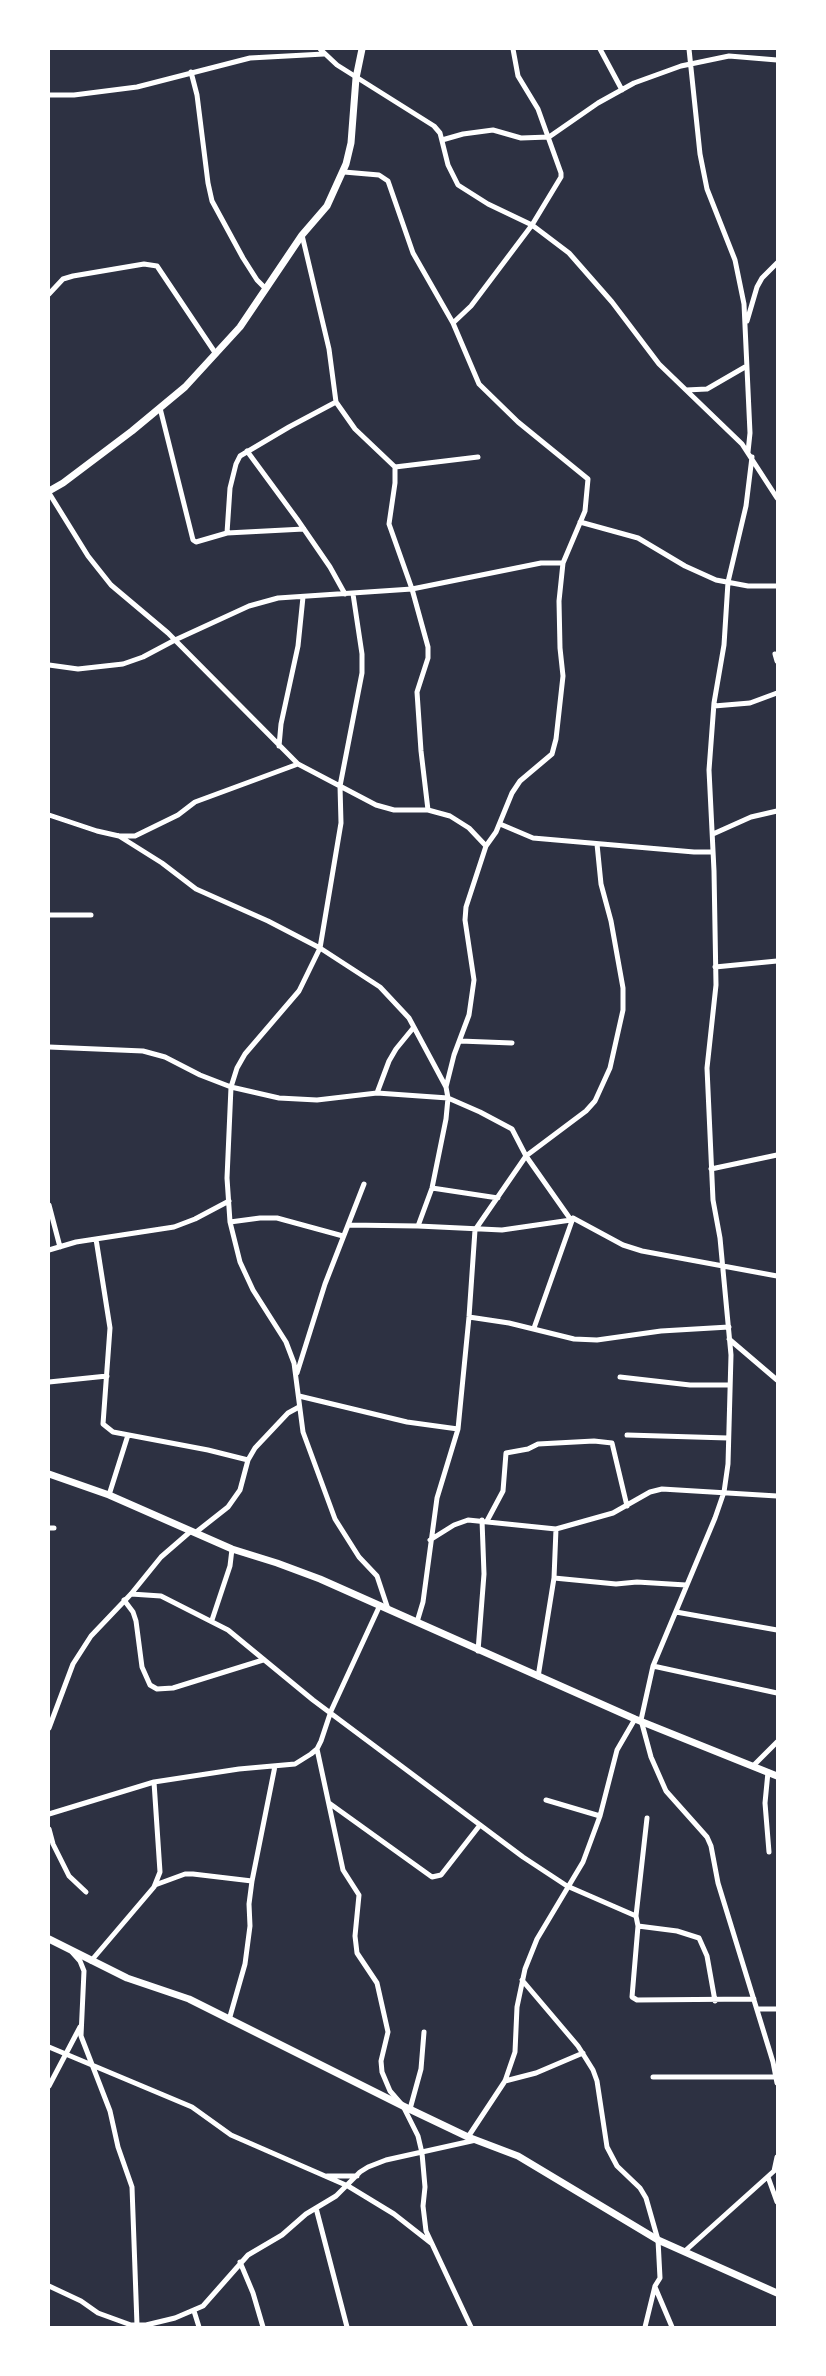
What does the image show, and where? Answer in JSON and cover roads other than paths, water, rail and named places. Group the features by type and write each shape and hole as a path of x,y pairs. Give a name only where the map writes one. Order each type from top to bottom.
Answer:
{"street":[{"path":"320,49 356,78 425,119 440,133 448,165 458,185 479,200 532,225 569,253 612,302 658,364 730,431 750,455 777,498"},
{"path":"362,49 356,78 351,142 344,172 327,206 302,234 240,327 185,386 160,408 49,492 88,556 111,585 175,640 298,764 385,808 394,810 428,810 450,816 462,823 486,846"},
{"path":"453,323 471,306 532,225 561,177 534,98 518,76 513,49"},
{"path":"600,49 622,90"},
{"path":"468,2137 505,2081 515,2052 517,2007 522,1980 537,1939 583,1862 600,1816 616,1750 638,1719 653,1666 724,1492 728,1438 730,1339 711,1169 707,1068 716,985 713,834 709,770 714,706 724,645 728,582 746,506 750,433 746,367 746,324 736,260 707,189 688,49"},
{"path":"49,95 74,95 137,87 250,58 324,54"},
{"path":"442,140 463,134 493,130 521,138 549,138 598,103 634,83 690,64 729,56 777,60"},
{"path":"190,72 196,95 212,201 243,258 257,280 266,289"},
{"path":"344,172 379,176 388,181 413,253 453,323 483,389 518,422 588,478 585,511 563,563 558,601 563,676 556,739 552,754 520,781 512,793 500,824 486,846 466,907 465,920 474,980 469,1015 454,1055 446,1087"},
{"path":"302,234 329,349 336,402 356,430 395,468 395,483 389,524 412,589 428,647 426,668 417,692 420,742 428,810"},
{"path":"746,324 757,287 762,278 777,262"},
{"path":"49,294 63,279 73,276 144,264 157,266 216,354"},
{"path":"686,390 707,389 746,367"},
{"path":"227,533 230,488 240,456 336,402"},
{"path":"160,408 193,540 196,542 227,533 304,529"},
{"path":"247,451 304,529 330,567 345,594"},
{"path":"395,468 478,457"},
{"path":"580,522 638,538 698,573 748,586 777,586"},
{"path":"49,666 78,669 123,664 143,657 175,640 266,600 412,589 541,563 563,563"},
{"path":"353,594 362,654 362,673 340,786 341,823 320,948 299,991 245,1054 237,1068 231,1087 227,1178 230,1222 240,1262 253,1290 286,1342 296,1373 303,1432 335,1519 359,1557 377,1576 388,1609"},
{"path":"279,746 282,717 298,646 303,597"},
{"path":"775,654 777,661"},
{"path":"714,706 750,703 777,693"},
{"path":"119,836 135,836 178,815 195,802 298,764"},
{"path":"713,834 751,817 777,811"},
{"path":"49,815 119,836 162,863 196,889 268,921 320,948 380,987 395,1001 414,1027 446,1087 448,1098 446,1119 432,1188 418,1226"},
{"path":"500,824 533,838 713,852"},
{"path":"417,1622 423,1602 437,1498 458,1429 475,1230 526,1156 586,1111 601,1091 610,1068 623,1010 623,988 611,921 601,884 597,844"},
{"path":"49,915 91,915"},
{"path":"715,967 777,961"},
{"path":"377,1093 392,1055 414,1027"},
{"path":"460,1041 512,1043"},
{"path":"49,1047 143,1051 164,1056 200,1075 231,1087 264,1096 297,1100 318,1100 377,1093 448,1098 512,1129 526,1156 572,1219 623,1244 642,1251 777,1276"},
{"path":"711,1169 777,1155"},
{"path":"296,1373 343,1236 364,1184"},
{"path":"432,1188 498,1198"},
{"path":"49,1250 96,1239 174,1226 195,1219 229,1201"},
{"path":"49,1205 60,1247"},
{"path":"230,1222 276,1218 343,1236"},
{"path":"348,1225 418,1226 475,1230 523,1229 572,1219"},
{"path":"534,1328 572,1219"},
{"path":"96,1239 110,1328 103,1424 113,1432 248,1460"},
{"path":"469,1317 534,1328 574,1339 597,1340 661,1331 729,1327"},
{"path":"730,1339 777,1380"},
{"path":"49,1382 107,1376"},
{"path":"620,1377 690,1385 730,1385"},
{"path":"299,1396 407,1422 458,1429"},
{"path":"49,1728 73,1664 91,1636 131,1594 161,1557 193,1532 219,1516 235,1499 248,1460 268,1433 288,1413 299,1407"},
{"path":"109,1496 128,1435"},
{"path":"627,1435 728,1438"},
{"path":"478,1651 484,1574 485,1521 503,1491 506,1453 528,1449 538,1444 594,1441 612,1443 627,1506"},
{"path":"49,1474 109,1496 232,1549 277,1563 380,1605 478,1651 777,1776"},
{"path":"430,1540 454,1524 468,1520 511,1526 556,1529 613,1513 650,1492 662,1490 777,1496"},
{"path":"538,1676 554,1578 556,1529"},
{"path":"212,1620 230,1566 232,1549"},
{"path":"554,1578 616,1584 637,1582 686,1585"},
{"path":"131,1594 161,1596 212,1620 228,1630 263,1660 480,1825 567,1886 636,1916"},
{"path":"124,1600 133,1612 136,1621 142,1667 150,1685 157,1689 173,1688 263,1660"},
{"path":"380,1605 331,1711 317,1749 343,1870 359,1895 356,1936 357,1953 377,1983 388,2032 381,2061 382,2072 390,2091 407,2108 418,2136 422,2153 425,2226 471,2327"},
{"path":"676,1612 777,1630"},
{"path":"653,1666 777,1693"},
{"path":"638,1719 651,1757 666,1791 707,1837 718,1883 757,2009 777,2083"},
{"path":"753,1766 777,1742"},
{"path":"49,1814 154,1782 239,1768 295,1764 317,1749"},
{"path":"229,2020 245,1964 250,1926 249,1904 252,1881 275,1766"},
{"path":"768,1772 765,1804 769,1852"},
{"path":"91,1961 155,1885 160,1872 154,1782"},
{"path":"546,1800 600,1816"},
{"path":"329,1803 432,1876 441,1875 480,1825"},
{"path":"647,1818 636,1916 638,1926 633,1999 715,2001 754,1999"},
{"path":"49,1829 53,1844 69,1876 86,1892"},
{"path":"155,1885 192,1874 252,1881"},
{"path":"638,1926 677,1931 699,1938 707,1956 715,2001"},
{"path":"49,1939 127,1978 189,1999 407,2108 468,2137 518,2156 658,2240 777,2294"},
{"path":"69,1948 80,1961 84,1971 80,2027 90,2063 110,2111 118,2147 132,2187 134,2326"},
{"path":"522,1980 583,2052 597,2081 607,2147 617,2166 640,2188 646,2198 658,2240 660,2278 655,2286 645,2327"},
{"path":"757,2009 777,2008"},
{"path":"49,2086 64,2054 80,2027"},
{"path":"407,2108 421,2069 424,2032"},
{"path":"49,2047 192,2107 231,2135 348,2186 394,2214 432,2243"},
{"path":"505,2081 536,2073 583,2052"},
{"path":"653,2077 776,2077"},
{"path":"49,2286 81,2301 98,2313 134,2326 156,2325 203,2306 214,2296 248,2254 282,2235 348,2186 368,2167 386,2160 478,2140"},
{"path":"685,2251 776,2170 777,2157"},
{"path":"325,2176 357,2176"},
{"path":"768,2177 777,2202"},
{"path":"316,2208 347,2327"},
{"path":"240,2262 253,2293 263,2327"},
{"path":"655,2286 672,2327"},
{"path":"194,2311 199,2327"}]}
